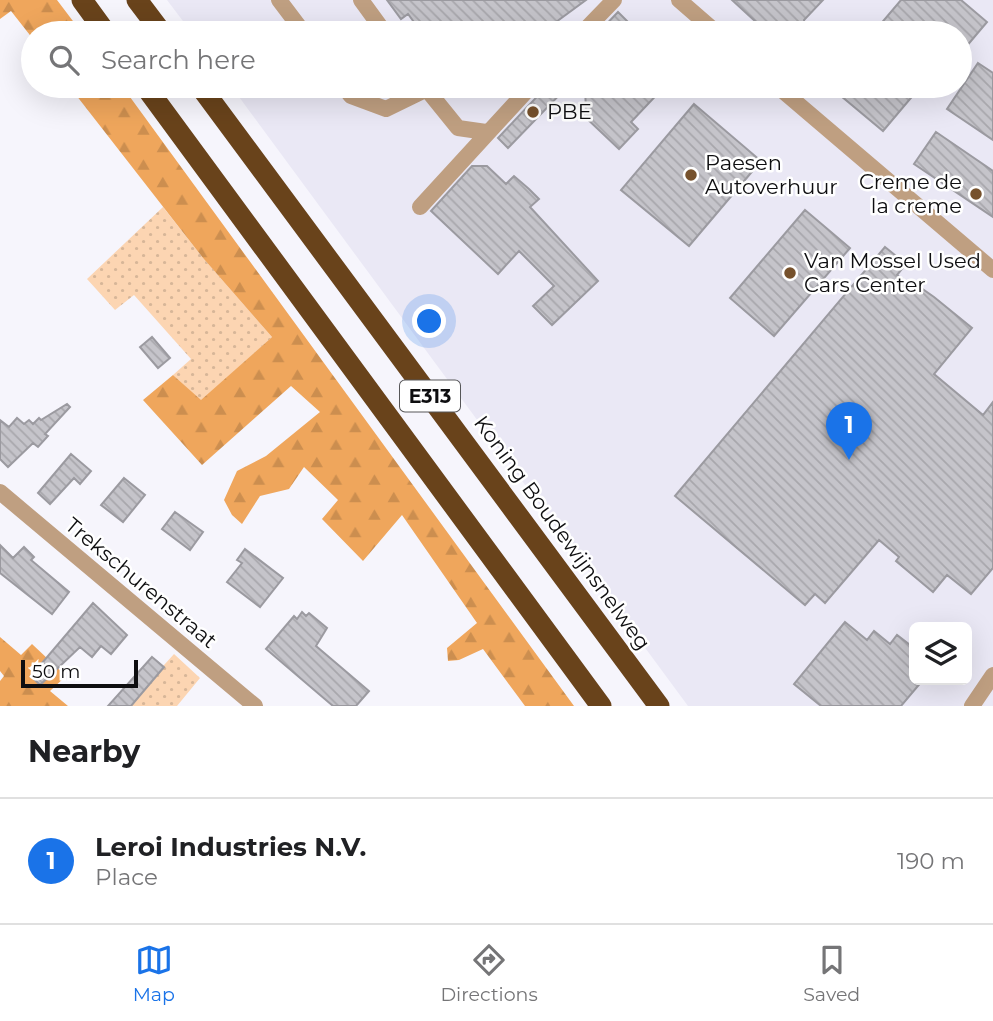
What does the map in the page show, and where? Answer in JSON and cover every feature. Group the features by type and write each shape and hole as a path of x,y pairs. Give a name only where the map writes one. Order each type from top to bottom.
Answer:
{"highway":[{"path":"82,0 97,21"},
{"path":"137,0 153,21"},
{"name":"E313","path":"154,98 601,706"},
{"name":"Koning Boudewijnsnelweg","path":"210,98 659,706"}],"street":[{"path":"279,0 295,21"},
{"path":"361,0 376,21"},
{"path":"594,21 614,0"},
{"path":"680,0 704,21"},
{"path":"356,98 386,109 407,98"},
{"path":"434,98 458,128 486,132"},
{"path":"420,207 519,98"},
{"path":"791,98 993,270"},
{"name":"Trekschurenstraat","path":"0,492 255,706"},
{"path":"972,706 993,675"}],"shaded area":[{"path":"167,0 993,0 993,706 688,706 240,98 972,98 972,21 183,21"},
{"path":"163,207 203,258 272,337 201,401 173,375 191,359 134,295 115,310 87,279"},
{"path":"174,654 200,678 177,706 127,706"}],"green space":[{"path":"0,0 57,0 73,21 21,21 21,24 11,11 0,19"},
{"path":"78,98 131,98 574,706 525,706 483,649 459,660 448,661 447,648 477,623 402,515 363,561 322,519 338,500 304,467 289,489 260,496 242,524 232,515 224,500 237,471 266,456 320,412 291,386 202,465 143,400 173,375 201,400 272,337 203,258"},
{"path":"0,637 21,655 32,644 66,676 50,691 68,706 0,706 0,681 4,676 0,671"}],"building":[{"path":"387,0 586,0 557,21 413,21 408,14 401,19"},
{"path":"732,0 823,0 804,21 755,21"},
{"path":"901,0 961,0 987,22 972,40 972,21 883,21"},
{"path":"618,12 627,21 609,21"},
{"path":"978,63 993,73 993,140 947,109 954,98 972,98 972,72"},
{"name":"PBE","path":"536,98 556,98 508,148 498,138"},
{"path":"585,98 654,98 631,122 638,129 619,149 583,115 586,112"},
{"path":"843,98 911,98 883,131"},
{"name":"Paesen Autoverhuur","path":"694,104 761,161 689,246 621,190"},
{"name":"Creme de la creme","path":"936,132 993,171 993,217 914,164"},
{"path":"472,166 487,166 506,184 514,176 529,189 539,199 530,207 598,281 552,325 533,306 554,286 519,251 498,274 431,211"},
{"name":"Van Mossel Used Cars Center","path":"805,210 850,248 774,336 730,298"},
{"path":"885,247 906,264 897,275 918,293 921,288 934,297 972,328 934,374 983,415 993,402 993,568 971,594 947,575 933,592 896,561 899,557 879,540 825,603 815,594 805,605 675,496"},
{"path":"152,337 170,358 158,368 140,347"},
{"path":"67,404 70,407 45,434 48,436 38,447 33,443 8,467 0,459 0,420 9,427 17,418 24,424 29,420 33,424 39,418 41,420"},
{"path":"71,454 91,471 80,484 74,478 50,504 38,493"},
{"path":"124,478 145,495 123,522 101,505"},
{"path":"175,512 203,532 190,550 162,529"},
{"path":"0,545 13,558 24,547 34,557 31,560 69,592 52,614 0,573"},
{"path":"245,549 283,578 260,607 227,582 242,563 237,560"},
{"path":"93,603 127,635 111,654 101,646 92,657 80,647 40,685 31,676"},
{"path":"302,612 306,616 309,613 327,628 316,646 369,691 356,706 333,706 266,649 294,616 297,619"},
{"path":"845,622 867,640 874,631 890,644 897,635 909,644 909,685 919,685 901,706 821,706 794,684"},
{"path":"152,657 164,667 131,706 108,706"}],"place":[{"name":"PBE","path":"533,112"},
{"name":"Paesen Autoverhuur","path":"691,175"},
{"name":"Creme de la creme","path":"976,194"},
{"name":"Van Mossel Used Cars Center","path":"790,273"},
{"name":"Leroi Industries N.V.","path":"849,460"}]}
